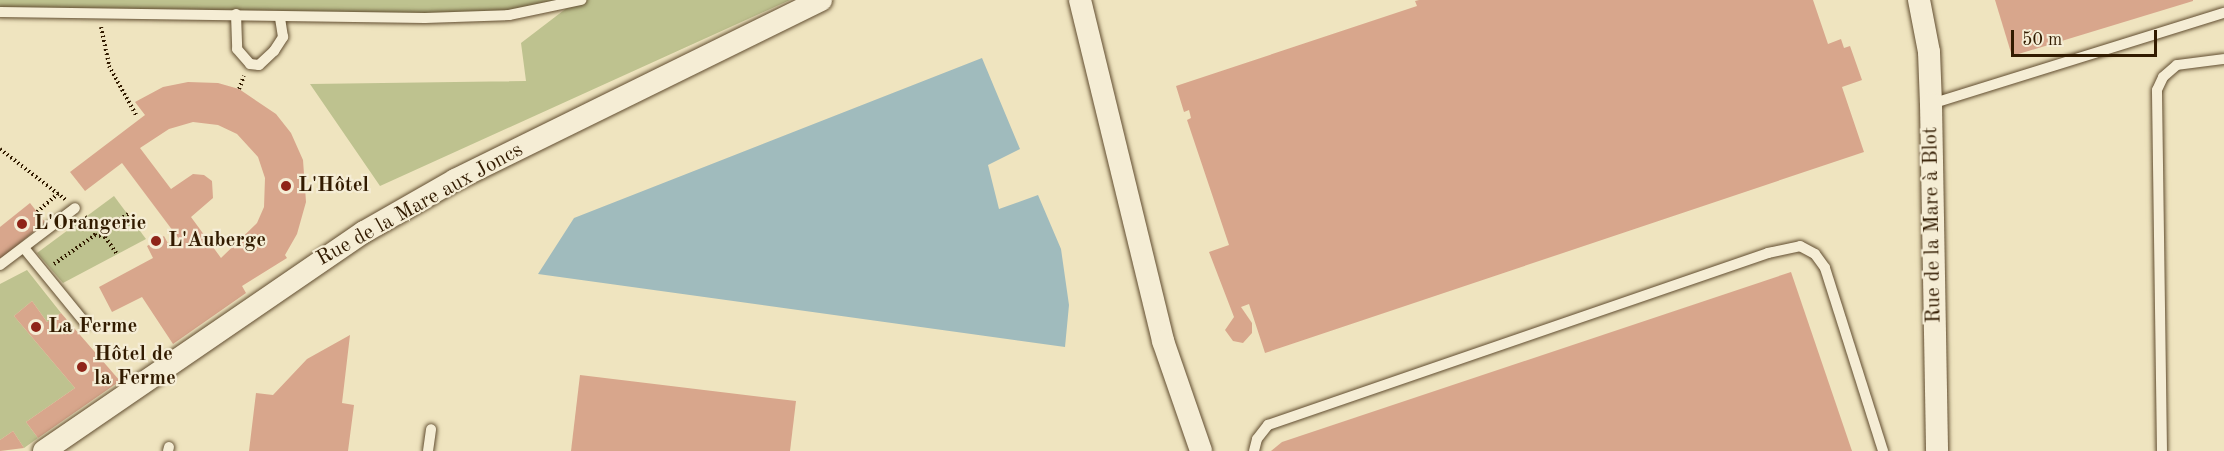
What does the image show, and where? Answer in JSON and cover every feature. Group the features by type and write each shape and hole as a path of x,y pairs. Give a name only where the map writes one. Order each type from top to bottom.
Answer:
{"street":[{"name":"Rue de la Mare aux Joncs","path":"44,451 364,232 455,180 822,0"},
{"path":"1080,0 1163,341 1201,451"},
{"name":"Rue de la Mare à Blot","path":"1919,0 1929,52 1937,451"}],"lane":[{"path":"0,12 99,11 280,17 509,15 581,0"},
{"path":"1931,104 2224,13"},
{"path":"236,14 237,49 250,64 259,65 274,51 283,37 280,17"},
{"path":"2162,451 2157,90 2163,77 2176,66 2224,59"},
{"path":"0,265 75,208"},
{"path":"1254,451 1257,438 1268,425 1768,253 1800,246 1815,254 1825,268 1882,451"},
{"path":"24,248 42,274 86,324"},
{"path":"428,451 431,429"}],"path":[{"path":"99,11 110,66 136,115"},
{"path":"0,149 37,177"},
{"path":"37,212 58,194"},
{"path":"105,237 108,227 128,214"},
{"path":"95,235 96,225 108,227"},
{"path":"42,274 95,235 105,237 117,254"}],"green space":[{"path":"0,0 790,0 380,186 310,84 526,81 521,43 572,4 509,15 0,12"},
{"path":"114,196 146,239 63,283 37,253"},
{"path":"27,270 61,313 47,322 32,301 14,316 75,388 26,422 38,438 24,448 13,431 0,440 0,284"}],"water":[{"path":"982,58 1020,149 988,165 999,209 1038,195 1061,249 1069,305 1065,347 538,274 574,218"}],"building":[{"path":"1813,0 1828,44 1841,39 1844,48 1850,46 1862,80 1842,87 1864,152 1265,353 1249,304 1241,307 1252,323 1252,333 1243,343 1233,341 1225,330 1234,317 1209,252 1229,245 1187,120 1191,118 1189,110 1184,112 1176,86 1417,6 1415,1"},
{"path":"1995,0 2193,0 2193,1 2012,56"},
{"path":"188,82 218,83 239,89 276,114 291,133 303,160 306,202 297,234 285,255 287,258 242,286 246,293 173,344 142,297 112,312 99,287 153,258 147,246 164,236 171,249 182,243 122,163 85,191 70,172 145,115 135,102 163,87","holes":["193,122 218,125 237,134 258,157 265,178 264,207 257,223 221,258 191,217 213,198 212,181 204,175 193,174 171,189 140,148 169,129"]},
{"name":"L'Orangerie","path":"30,203 45,222 0,260 0,227"},
{"path":"1791,272 1852,451 1271,451 1282,442"},
{"name":"Hôtel de la Ferme","path":"32,301 47,322 61,313 120,381 38,438 26,422 75,388 14,316"},
{"path":"350,335 342,403 354,405 348,451 249,451 256,393 273,395 307,359"},
{"path":"580,375 796,401 790,451 571,451"},
{"path":"13,431 24,448 0,451 0,440"}],"place":[{"name":"L'Hôtel","path":"286,186"},
{"name":"L'Orangerie","path":"22,224"},
{"name":"L'Auberge","path":"156,241"},
{"name":"La Ferme","path":"36,327"},
{"name":"Hôtel de la Ferme","path":"82,367"}]}
